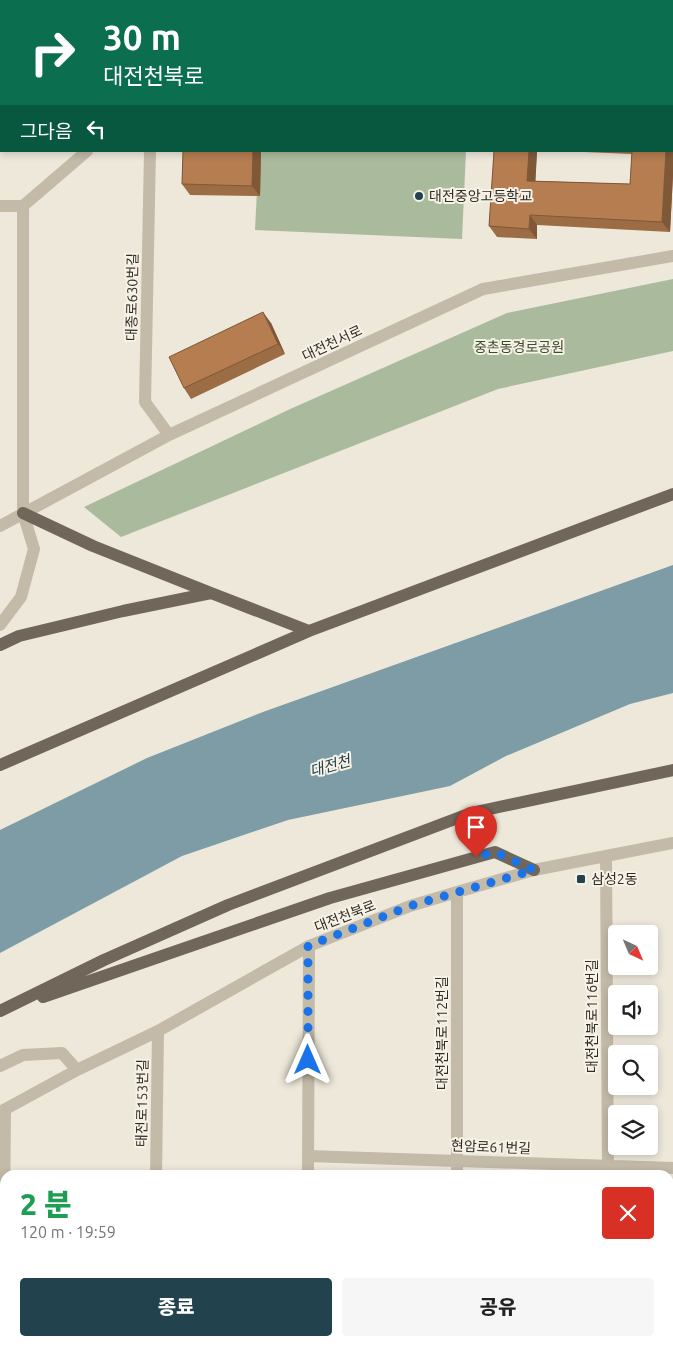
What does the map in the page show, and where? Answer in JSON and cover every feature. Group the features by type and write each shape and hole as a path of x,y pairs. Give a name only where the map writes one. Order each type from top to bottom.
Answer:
{"main road":[{"path":"0,765 309,631 673,494"},
{"path":"23,513 93,546 309,631"},
{"path":"0,645 19,636 123,611 211,593"},
{"path":"0,1012 104,960 228,905 471,813 673,770"},
{"path":"0,1012 330,898 495,852 534,870"}],"street":[{"path":"0,206 23,206 86,152"},
{"name":"대종로630번길","path":"150,152 145,402 170,435"},
{"path":"0,625 21,597 34,549 23,513 23,206"},
{"name":"대전천서로","path":"0,526 170,435 483,289 673,256"},
{"name":"대전천북로","path":"3,1110 77,1070 158,1031 308,946 410,906 534,870 673,843"},
{"name":"대전천북로116번길","path":"606,856 608,1170"},
{"name":"대전천북로112번길","path":"457,892 457,1170"},
{"path":"308,946 308,1170"},
{"name":"태전로153번길","path":"156,1170 158,1031"},
{"path":"0,1066 22,1055 62,1053 77,1070"},
{"path":"3,1110 3,1170"},
{"name":"현암로61번길","path":"308,1156 457,1160 608,1170 673,1168"}],"green space":[{"path":"259,152 466,152 462,239 255,230"},
{"name":"중촌동경로공원","path":"673,279 673,351 498,389 121,537 84,507 288,410 507,313"}],"water":[{"name":"대전천","path":"673,565 673,693 630,704 506,756 450,786 288,820 182,856 0,953 0,830 147,758 263,712"}],"building":[{"path":"183,152 253,152 252,186 182,184"},
{"path":"494,152 529,152 527,181 630,184 632,152 666,152 662,222 530,215 529,229 489,226"},
{"path":"263,312 278,344 184,388 169,357"}],"place":[{"name":"대전중앙고등학교","path":"419,196"},
{"name":"삼성2동","path":"581,879"}],"route":[{"path":"308,1060 308,946 410,906 534,870 495,852 476,857"}]}
